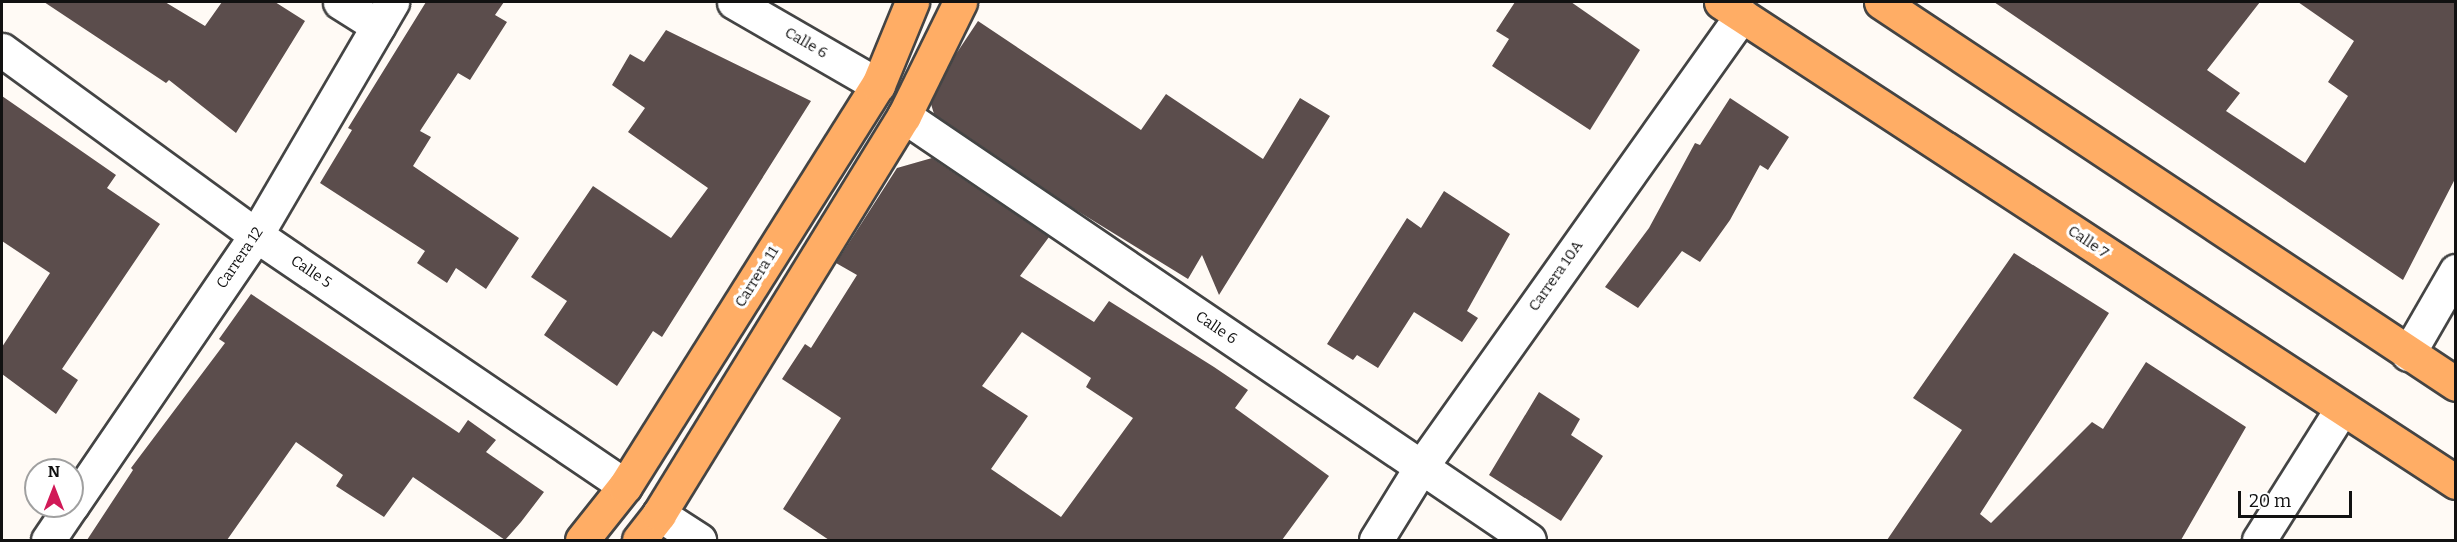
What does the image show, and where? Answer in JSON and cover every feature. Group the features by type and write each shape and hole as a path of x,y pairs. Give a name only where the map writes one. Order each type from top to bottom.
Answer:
{"main road":[{"name":"Carrera 11","path":"582,540 625,486 878,85 912,2"},
{"path":"639,540 659,514 904,116 960,2"},
{"path":"1881,2 2456,384"},
{"name":"Calle 7","path":"1731,8 2341,410 2456,482"}],"street":[{"path":"340,2 385,14"},
{"name":"Calle 6","path":"734,2 878,85"},
{"name":"Carrera 10A","path":"1376,540 1421,467 1731,8"},
{"name":"Carrera 12","path":"84,487 256,235 385,14"},
{"name":"Calle 5","path":"2,50 256,235 625,486"},
{"name":"Calle 6","path":"904,116 1529,540"},
{"path":"2408,354 2456,272"},
{"path":"2259,540 2341,410"},
{"path":"659,514 699,540"},
{"name":"Carrera 12","path":"48,540 63,518"}],"building":[{"path":"44,2 165,2 205,26 222,2 275,2 305,21 236,133 169,80 166,83"},
{"path":"426,2 504,2 495,15 507,22 470,80 458,73 420,131 431,137 413,166 519,238 486,289 456,268 447,283 417,263 425,251 320,183 352,130 348,128"},
{"path":"1515,2 1571,2 1640,50 1590,130 1492,66 1509,39 1496,31"},
{"path":"1994,2 2260,2 2207,70 2240,93 2226,111 2305,163 2348,96 2328,82 2354,41 2298,2 2456,2 2456,177 2403,280"},
{"path":"978,21 1141,130 1166,94 1263,159 1300,98 1330,116 1219,295 1202,255 1188,279 1071,207 934,114 931,104 954,57"},
{"path":"666,30 811,101 662,337 653,331 617,386 544,335 567,301 531,277 593,186 671,238 708,188 628,132 645,108 612,85 630,54 644,62"},
{"path":"2,96 116,175 107,188 160,224 62,369 78,380 56,414 2,374 2,347 50,273 2,241"},
{"path":"1730,98 1789,137 1768,170 1760,165 1730,220 1700,262 1682,251 1638,308 1605,287 1649,228 1695,143 1700,145"},
{"path":"932,158 1049,237 1020,276 1094,322 1109,301 1248,390 1235,408 1329,476 1282,540 829,540 783,509 841,418 782,379 805,344 811,348 857,275 836,263 897,168","holes":["1022,332 1091,378 1086,387 1133,418 1061,517 991,469 1028,416 982,386"]},
{"path":"1444,191 1510,234 1467,311 1478,318 1462,342 1414,312 1378,368 1357,355 1353,360 1327,344 1407,218 1421,228"},
{"path":"2014,253 2109,313 1980,514 1991,523 2092,422 2103,429 2146,362 2246,427 2181,540 1887,540 1962,430 1913,398"},
{"path":"251,294 459,433 468,420 496,440 486,452 544,492 505,540 413,477 384,517 336,486 343,475 296,442 227,540 87,540 133,470 131,468 225,343 219,339"},
{"path":"1539,392 1580,419 1571,435 1603,456 1561,521 1489,475"}]}
